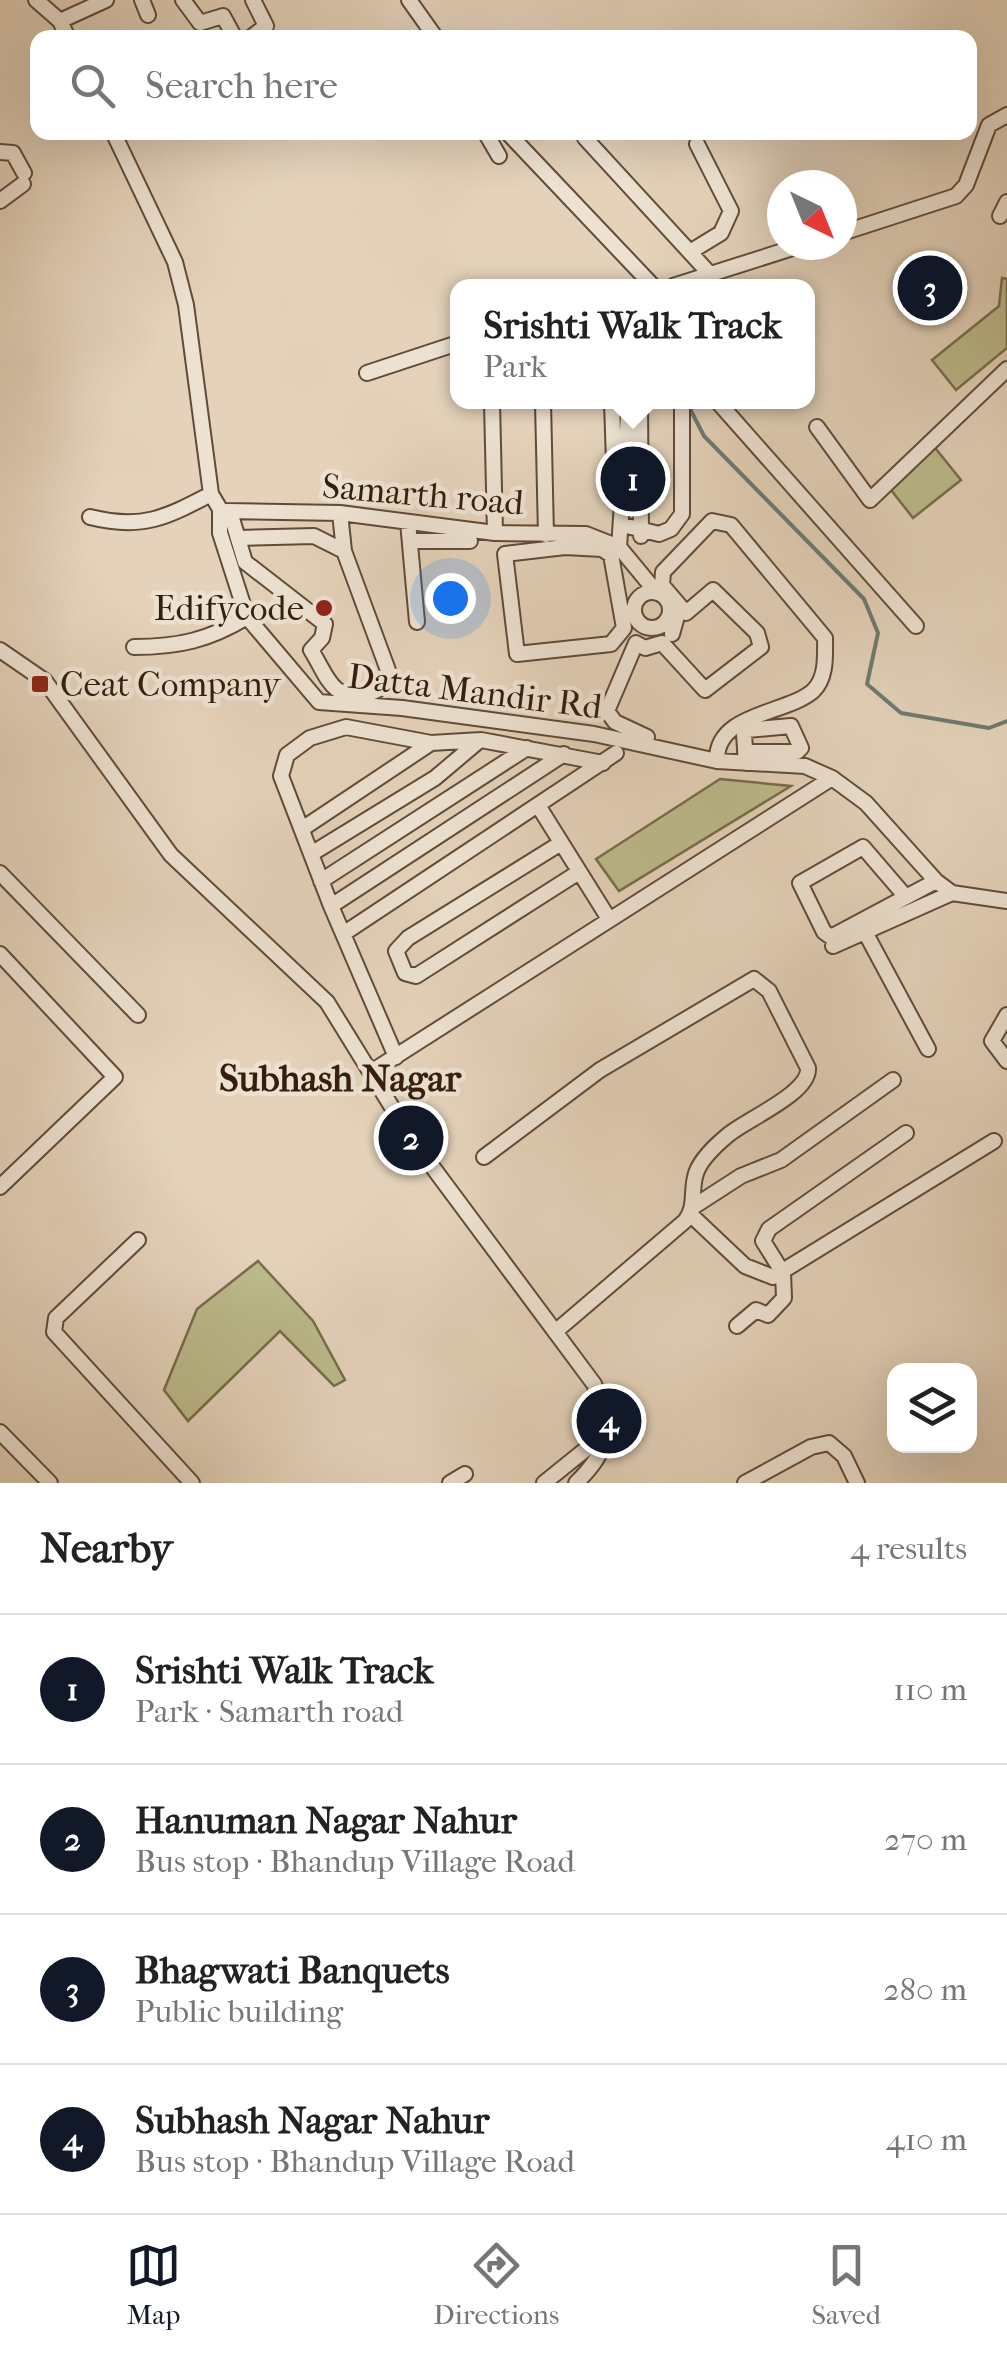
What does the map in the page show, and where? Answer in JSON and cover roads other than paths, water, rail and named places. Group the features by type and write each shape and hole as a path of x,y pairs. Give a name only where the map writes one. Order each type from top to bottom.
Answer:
{"street":[{"path":"36,0 60,21 64,30"},
{"path":"60,21 106,0"},
{"path":"142,0 148,15"},
{"path":"183,0 203,24 223,16 231,30"},
{"path":"253,0 266,26 261,30"},
{"path":"409,0 430,30"},
{"path":"857,228 956,196 966,185 990,125 1007,116"},
{"name":"Datta Mandir Rd","path":"117,140 175,262 186,306 211,494 225,511 220,533 248,617 319,702 594,734 713,756 804,766 832,778 866,803 936,882 952,892"},
{"path":"489,140 498,156"},
{"path":"515,140 646,279"},
{"path":"587,140 710,273"},
{"path":"690,252 722,233 731,211 697,144"},
{"path":"0,152 13,152 24,179 0,200"},
{"path":"693,279 767,256"},
{"path":"367,372 450,346"},
{"path":"817,427 870,500 1007,369"},
{"path":"410,541 480,538 491,409"},
{"path":"545,409 558,539"},
{"path":"614,409 641,534"},
{"path":"629,409 619,547 658,588 679,610 686,614 713,590 757,634 760,647 705,690 662,643 648,647 636,643 607,711 635,734 713,756 722,738 734,728 812,691 823,672 825,638 731,525 712,521 663,572 658,588 640,597 634,607 636,619 650,628 662,626 670,610 658,588"},
{"path":"626,461 638,409"},
{"path":"622,525 641,534 659,534 671,529 682,514 682,409"},
{"path":"724,409 916,626"},
{"path":"90,517 127,526 181,509 211,494"},
{"path":"225,511 250,567 324,624 322,638 310,650 338,693 346,698 374,693 384,685 388,674 344,551 340,513"},
{"name":"Samarth road","path":"225,511 340,513 408,522 480,538 558,539 586,534 619,547"},
{"path":"408,522 417,622"},
{"path":"238,538 314,536 344,551"},
{"path":"558,539 602,548 611,555 624,628 611,644 517,654 505,554 558,539"},
{"path":"672,634 679,610"},
{"path":"134,647 177,647 212,638 248,617"},
{"path":"648,647 650,628"},
{"path":"0,650 45,681 170,855 327,1002 412,1138 594,1384 609,1421 602,1452 576,1483"},
{"path":"396,1057 330,906 282,776 282,763 310,738 346,728 430,743 481,740 604,763"},
{"path":"311,854 435,778 481,740"},
{"path":"302,830 430,743"},
{"path":"322,881 527,748"},
{"path":"343,934 616,753"},
{"path":"330,906 564,754"},
{"path":"371,1072 832,778"},
{"path":"539,807 608,920"},
{"path":"561,842 400,944 396,958 405,972 416,976 579,872"},
{"path":"906,897 863,848 800,883 824,932 831,937 936,882"},
{"path":"0,873 138,1016"},
{"path":"832,946 952,892 1007,901"},
{"path":"865,932 928,1049"},
{"path":"0,954 116,1077 0,1187"},
{"path":"484,1158 600,1070 754,979 769,990 809,1077 802,1087 731,1133 710,1152 695,1174 692,1211"},
{"path":"1007,1016 992,1041 1007,1061"},
{"path":"555,1332 692,1211 741,1176 781,1160 893,1080"},
{"path":"737,1326 756,1310 768,1316 784,1298 783,1274 763,1241 769,1229 906,1133"},
{"path":"692,1211 753,1271 764,1277 783,1274 994,1141"},
{"path":"138,1240 56,1318 54,1332 192,1483"},
{"path":"0,1432 50,1483"},
{"path":"544,1483 606,1433"},
{"path":"744,1483 820,1443 838,1448 857,1483"},
{"path":"450,1483 465,1474"}],"waterway":[{"path":"690,409 704,436 864,599 878,633 867,684 901,713 989,728 1007,721"}],"place":[{"name":"Bhagwati Banquets","path":"930,288"},
{"name":"Srishti Walk Track","path":"633,479"},
{"name":"Edifycode","path":"324,608"},
{"name":"Ceat Company","path":"40,684"},
{"name":"Hanuman Nagar Nahur","path":"411,1138"},
{"name":"Subhash Nagar Nahur","path":"609,1421"}],"district":[{"name":"Subhash Nagar","path":"340,1078"}]}
